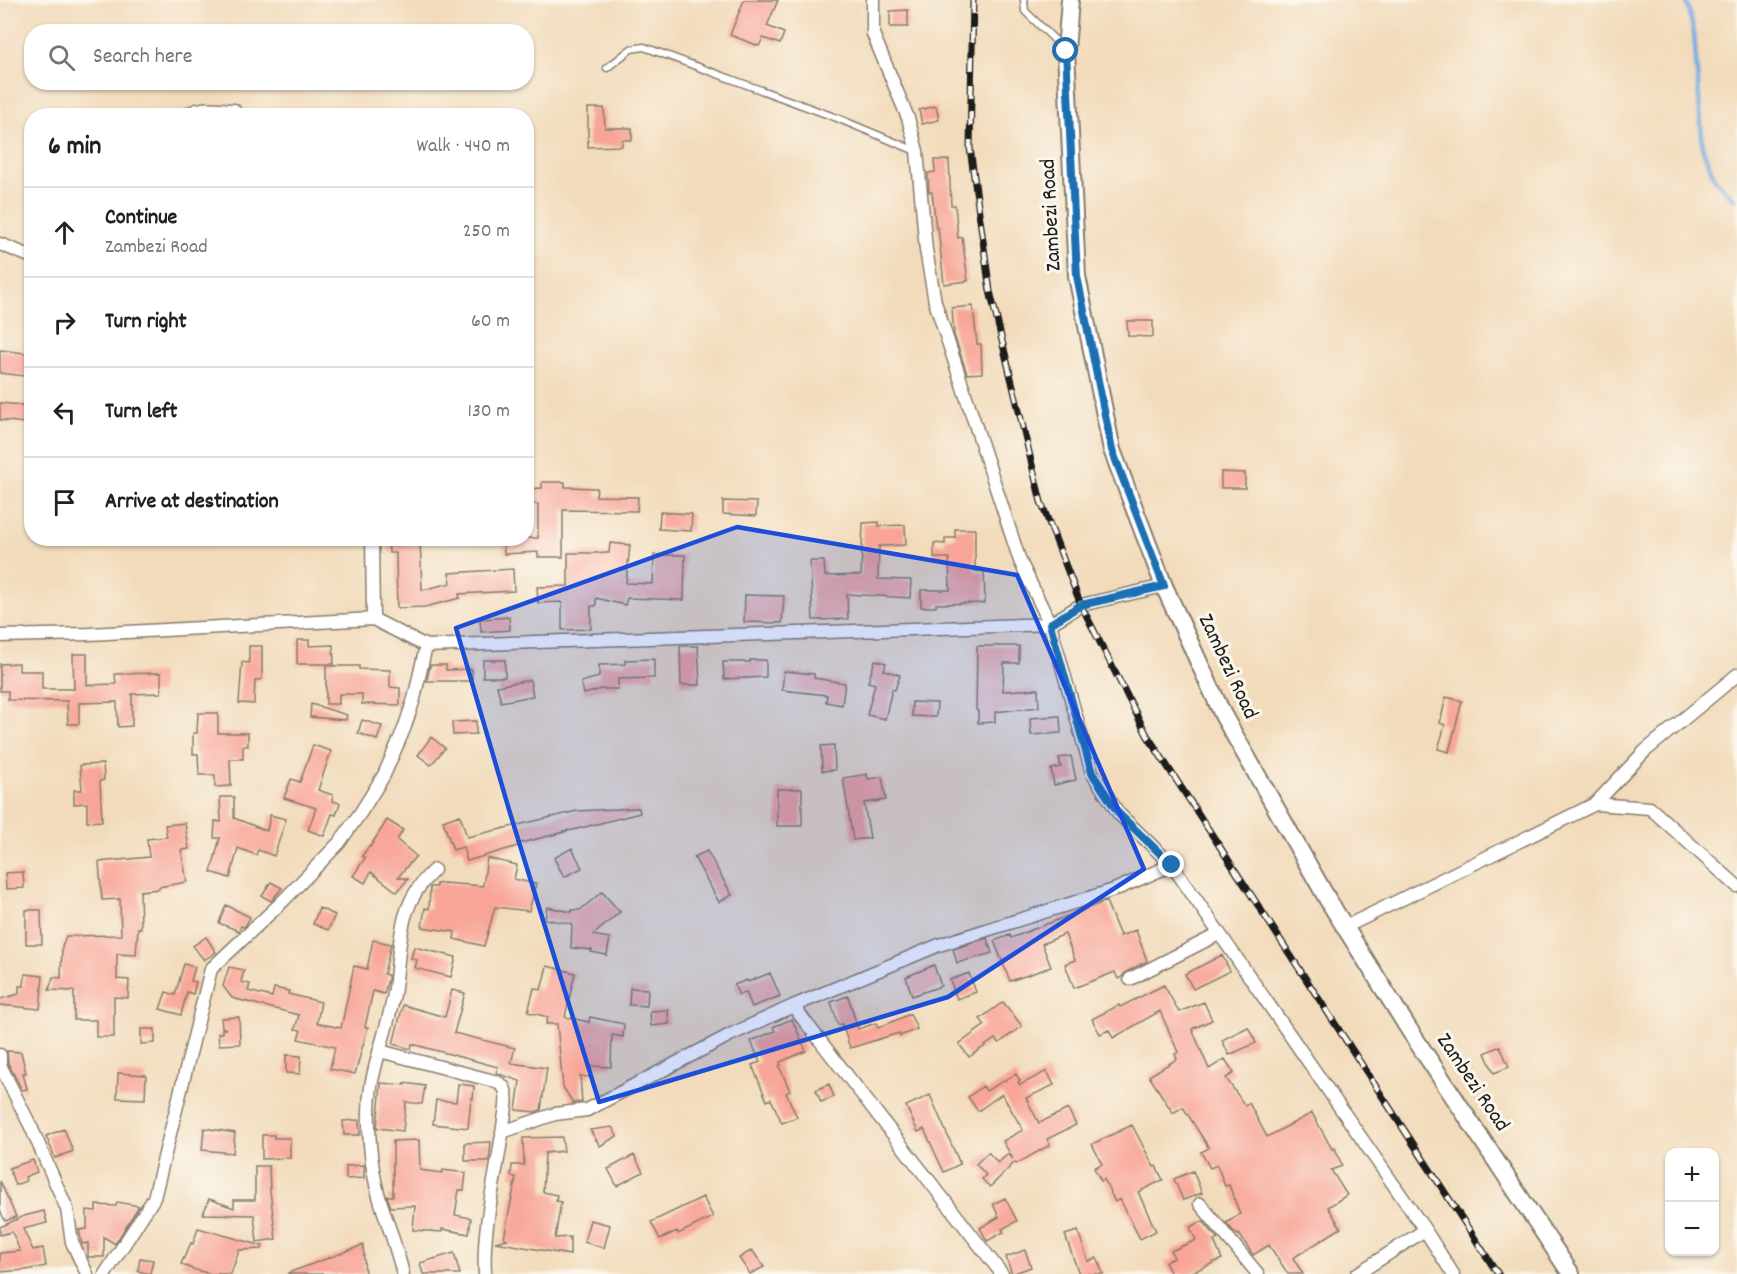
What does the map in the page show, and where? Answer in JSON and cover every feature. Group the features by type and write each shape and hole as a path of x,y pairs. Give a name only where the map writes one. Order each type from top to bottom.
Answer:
{"main road":[{"name":"Zambezi Road","path":"1070,0 1066,51 1077,276 1112,450 1164,586 1223,716 1345,927 1410,1031 1571,1274"}],"street":[{"path":"873,0 873,34 908,118 916,152 926,250 935,302 1020,561 1050,624 1092,773 1119,814 1172,865 1425,1230 1453,1274"},
{"path":"0,244 24,254"},
{"path":"372,546 373,619"},
{"path":"0,636 89,634 373,619 426,646 1050,624 1081,605 1164,586"},
{"path":"105,1274 154,1198 211,969 282,902 339,843 362,812 384,775 404,729 414,699 426,646"},
{"path":"1345,927 1595,804 1644,751 1737,675"},
{"path":"1595,804 1650,808 1737,886"},
{"path":"502,1132 555,1114 587,1110 730,1035 939,945 1114,890 1172,865"},
{"path":"403,1274 380,1200 371,1146 371,1087 392,1003 398,946 407,906 416,890 434,870"},
{"path":"1130,980 1219,934"},
{"path":"794,1006 1002,1274"},
{"path":"380,1052 490,1080 502,1086 506,1094 484,1245 485,1274"},
{"path":"0,1054 0,1065 31,1127 67,1209 72,1242 87,1274"},
{"path":"1200,1204 1258,1274"},
{"path":"1357,1274 1425,1230"}],"lane":[{"path":"1024,0 1025,11 1066,51"},
{"path":"607,68 631,49 644,46 837,118 916,152"}],"highlighted area":[{"path":"737,527 1017,575 1144,869 948,997 599,1102 456,628"}],"building":[{"path":"744,0 778,0 767,26 784,33 780,44 763,38 759,46 730,35"},
{"path":"908,10 908,27 890,27 890,11"},
{"path":"936,106 939,120 922,124 919,110"},
{"path":"588,108 604,108 605,128 632,128 632,140 622,140 622,146 588,147"},
{"path":"934,160 949,160 951,205 955,205 958,238 962,237 968,281 944,284 938,228 936,228 932,192 929,192 928,173 935,172"},
{"path":"973,306 977,344 981,344 982,373 967,374 954,335 952,308"},
{"path":"1127,321 1153,321 1153,337 1128,336"},
{"path":"0,350 24,353 24,376 0,373"},
{"path":"0,403 24,405 24,423 0,420"},
{"path":"1221,472 1245,473 1245,488 1221,488"},
{"path":"542,482 565,482 565,487 597,488 596,496 638,497 637,511 563,510 563,557 538,557 538,552 504,554 504,546 534,546 534,538 538,538 538,504 534,504 534,488 542,488"},
{"path":"723,501 757,502 756,516 723,514"},
{"path":"660,512 692,514 691,531 659,529"},
{"path":"879,522 879,526 905,525 906,545 879,546 878,579 911,580 910,598 847,594 848,619 813,620 810,561 824,561 825,576 861,575 863,523"},
{"path":"955,529 975,529 975,571 984,571 985,603 936,604 936,607 921,607 921,590 950,590 949,558 934,558 934,543 945,544 945,538 955,538"},
{"path":"610,543 630,545 626,583 653,584 654,555 685,555 684,600 627,598 625,605 596,598 596,606 591,606 591,629 562,630 562,602 538,603 537,587 568,586 568,553 609,553"},
{"path":"389,546 420,546 422,590 451,583 449,573 513,569 514,591 459,594 460,598 425,607 397,608 396,553 389,553"},
{"path":"745,595 784,596 782,623 744,622"},
{"path":"509,617 510,630 481,632 480,619"},
{"path":"297,640 309,640 309,646 333,645 334,664 297,664"},
{"path":"249,646 262,646 262,679 255,681 254,704 239,703 242,662 249,663"},
{"path":"680,646 698,646 700,685 681,685"},
{"path":"977,646 1019,646 1019,663 1004,663 1003,691 1038,689 1039,707 995,712 995,722 978,723 978,711 976,710"},
{"path":"73,654 87,654 87,685 116,684 115,674 161,673 161,693 132,694 132,726 118,727 117,702 79,703 79,724 68,724 67,701 8,700 8,691 0,691 0,664 19,663 19,671 42,671 42,689 74,689"},
{"path":"654,659 654,678 618,679 618,689 601,689 584,694 581,682 599,677 599,665 625,664 625,660"},
{"path":"483,660 505,660 505,677 483,677"},
{"path":"750,660 766,660 766,677 724,679 723,662 750,662"},
{"path":"875,660 886,663 884,670 900,675 895,690 892,689 885,719 867,715 875,684 868,682"},
{"path":"430,665 446,665 446,670 472,669 472,681 427,681"},
{"path":"326,666 359,666 359,669 390,670 390,687 400,688 400,705 362,704 362,694 339,694 339,704 326,704"},
{"path":"784,671 814,674 814,678 845,683 842,705 826,702 827,695 782,690"},
{"path":"530,680 533,696 501,702 497,686"},
{"path":"1446,697 1462,701 1449,752 1438,749 1445,725 1440,723"},
{"path":"912,702 937,703 936,717 912,716"},
{"path":"311,704 347,715 346,720 310,717"},
{"path":"198,713 218,713 218,733 248,733 248,746 243,746 243,759 230,759 231,786 215,787 215,775 199,775 198,754 193,754 193,733 197,733"},
{"path":"1060,716 1061,733 1031,735 1030,718"},
{"path":"362,720 382,726 377,740 358,733"},
{"path":"476,721 476,734 453,735 452,722"},
{"path":"431,737 445,748 431,765 418,755"},
{"path":"313,745 331,751 318,790 333,795 332,801 340,803 336,815 332,814 324,836 308,830 316,808 284,798 291,779 300,782"},
{"path":"834,745 835,770 822,771 821,746"},
{"path":"1071,756 1076,780 1054,785 1051,769 1061,767 1059,758"},
{"path":"103,764 104,780 100,781 102,821 87,822 87,803 74,804 74,790 82,790 80,765"},
{"path":"867,774 868,779 882,777 886,800 864,803 870,838 853,840 843,778"},
{"path":"777,789 802,789 802,826 777,826"},
{"path":"220,797 234,797 234,818 267,831 270,815 286,819 274,856 258,850 256,855 238,848 230,878 211,872 220,838 214,838 215,821 221,822"},
{"path":"639,808 640,813 563,831 467,861 463,847 453,850 443,821 460,815 467,837 577,811"},
{"path":"387,820 403,830 397,840 416,856 398,877 408,879 397,892 371,872 365,883 353,876 365,858 362,856"},
{"path":"185,823 189,849 181,850 187,882 140,891 141,928 138,928 136,955 117,954 117,979 129,980 128,998 114,997 114,1037 96,1037 96,1020 74,1020 74,991 49,990 53,977 61,978 62,947 66,936 121,935 120,899 102,900 99,862 149,857 147,839 167,837 165,825"},
{"path":"572,848 582,868 564,877 554,858"},
{"path":"707,851 732,895 719,902 694,857"},
{"path":"487,858 517,865 514,879 536,884 529,911 495,907 484,946 454,939 455,932 422,927 425,908 429,909 430,887 443,883 483,886"},
{"path":"23,872 24,888 6,889 5,873"},
{"path":"271,882 282,888 271,901 262,896"},
{"path":"602,892 620,912 593,935 610,938 607,955 591,952 592,950 571,948 572,924 545,919 547,907 572,912 572,910 580,910"},
{"path":"1106,901 1120,936 1136,930 1147,961 1118,979 1115,972 1074,988 1065,964 1075,960 1065,934 1042,944 1051,967 1010,981 994,941 1010,935 1011,938"},
{"path":"226,905 250,917 239,931 219,923"},
{"path":"319,908 335,915 328,930 313,924"},
{"path":"26,910 41,910 42,944 26,944"},
{"path":"206,937 216,952 204,960 193,946"},
{"path":"987,938 992,953 957,963 953,949"},
{"path":"373,940 391,944 384,974 388,975 388,979 384,994 373,991 365,1027 368,1027 355,1074 330,1069 335,1047 298,1039 301,1030 295,1029 299,1015 232,998 223,986 229,967 244,970 241,982 250,984 248,991 272,997 274,988 321,1002 317,1023 341,1028 354,966 367,969"},
{"path":"414,947 456,957 451,977 415,968 417,960 411,958"},
{"path":"1222,955 1230,971 1193,989 1185,974"},
{"path":"184,964 195,967 191,981 196,982 193,994 187,992 181,1015 160,1009 166,992 175,995"},
{"path":"934,965 941,986 912,996 906,977"},
{"path":"547,966 575,973 565,1017 589,1022 590,1017 624,1024 623,1037 612,1035 611,1067 591,1066 590,1077 580,1076 582,1102 573,1103 563,1087 557,1024 546,1024 548,1017 528,1012 534,988 541,990"},
{"path":"770,973 780,996 752,1007 746,992 739,995 734,985"},
{"path":"969,973 976,992 957,999 950,980"},
{"path":"25,974 43,976 40,1009 0,1005 0,999 19,994 19,986 24,986"},
{"path":"1164,985 1179,1012 1204,1002 1212,1020 1192,1029 1209,1069 1225,1059 1234,1073 1226,1078 1245,1106 1249,1103 1267,1137 1312,1113 1332,1149 1335,1148 1342,1166 1331,1170 1347,1195 1328,1207 1341,1228 1293,1258 1303,1274 1288,1274 1269,1245 1253,1255 1239,1234 1226,1223 1240,1214 1229,1185 1225,1186 1217,1165 1210,1168 1201,1152 1209,1148 1183,1107 1173,1113 1149,1076 1177,1059 1175,1054 1178,1052 1160,1011 1113,1038 1109,1030 1100,1034 1092,1019"},
{"path":"630,988 648,989 647,1006 629,1005"},
{"path":"452,990 465,993 454,1033 515,1048 511,1063 547,1068 541,1110 535,1112 516,1110 520,1081 496,1073 498,1067 412,1044 411,1049 393,1044 403,1005 445,1017"},
{"path":"848,996 858,1029 876,1023 878,1028 910,1014 917,1029 900,1036 899,1033 850,1048 842,1024 838,1025 831,1002"},
{"path":"1003,1002 1022,1026 999,1043 995,1039 969,1057 959,1044 985,1025 980,1019"},
{"path":"668,1010 669,1024 651,1026 650,1011"},
{"path":"239,1017 240,1044 219,1045 218,1033 226,1029 222,1027 221,1018"},
{"path":"792,1019 806,1051 780,1062 779,1066 790,1091 786,1093 797,1117 782,1123 771,1099 767,1101 752,1065 760,1062 751,1041 775,1031 773,1027"},
{"path":"1248,1027 1256,1043 1229,1055 1222,1040"},
{"path":"141,1029 155,1029 155,1043 141,1044"},
{"path":"1500,1046 1509,1067 1494,1073 1485,1053"},
{"path":"7,1051 21,1052 27,1089 22,1090 8,1063"},
{"path":"286,1055 301,1056 300,1074 286,1073"},
{"path":"1047,1071 1054,1085 1026,1098 1039,1123 1068,1109 1076,1125 1047,1139 1050,1145 1016,1164 1015,1162 990,1187 982,1179 986,1175 976,1164 988,1152 998,1163 1008,1154 1013,1159 1003,1141 1023,1130 1002,1094 978,1111 968,1097 983,1086 986,1091 1016,1074 1020,1085"},
{"path":"118,1073 146,1075 145,1099 117,1098"},
{"path":"381,1083 425,1086 422,1104 406,1102 403,1131 377,1128"},
{"path":"458,1084 474,1086 468,1128 433,1124 436,1100 456,1102"},
{"path":"829,1084 834,1097 821,1102 816,1090"},
{"path":"930,1095 960,1164 944,1172 924,1129 918,1132 906,1106"},
{"path":"359,1120 360,1135 344,1135 343,1121"},
{"path":"1132,1125 1163,1180 1138,1192 1156,1231 1140,1239 1120,1199 1115,1202 1104,1179 1101,1181 1094,1168 1102,1164 1092,1144"},
{"path":"612,1127 617,1136 600,1146 590,1130"},
{"path":"204,1128 235,1133 233,1153 202,1150"},
{"path":"64,1129 73,1151 55,1158 46,1136"},
{"path":"262,1135 290,1138 290,1158 262,1159"},
{"path":"562,1137 564,1151 545,1153 543,1192 557,1195 556,1201 561,1202 555,1238 570,1237 570,1255 495,1242 508,1239 504,1238 516,1177 511,1176 512,1165 524,1165 523,1138"},
{"path":"419,1140 420,1170 466,1173 464,1190 459,1190 455,1215 471,1218 469,1234 442,1229 442,1232 413,1230 415,1206 391,1207 387,1196 393,1196 393,1141"},
{"path":"491,1142 489,1161 465,1161 465,1143"},
{"path":"634,1155 643,1172 617,1186 608,1169"},
{"path":"33,1160 37,1172 25,1177 26,1181 15,1185 9,1168"},
{"path":"364,1165 364,1178 346,1179 346,1166"},
{"path":"255,1166 269,1166 276,1239 257,1242 254,1215 203,1214 209,1199 234,1208 234,1200 255,1200"},
{"path":"1193,1171 1202,1193 1183,1200 1174,1179"},
{"path":"0,1181 16,1217 5,1221 0,1210"},
{"path":"703,1197 713,1217 678,1234 677,1231 660,1239 651,1222"},
{"path":"1005,1198 1017,1221 1002,1229 1004,1232 987,1241 980,1228 999,1217 993,1204"},
{"path":"117,1202 139,1206 115,1244 104,1237 104,1257 88,1257 88,1243 82,1244 79,1230 87,1229 87,1210 96,1211 96,1205 116,1206"},
{"path":"44,1211 47,1223 23,1229 33,1250 43,1248 46,1266 0,1272 0,1253 20,1251 12,1232 0,1235 0,1227 24,1216"},
{"path":"590,1220 610,1225 604,1248 584,1242"},
{"path":"1203,1221 1218,1239 1214,1241 1222,1259 1188,1274 1171,1274 1165,1262 1174,1258 1171,1251 1196,1240 1190,1227"},
{"path":"198,1228 263,1246 262,1249 239,1250 231,1274 211,1274 192,1269 181,1264 191,1243 193,1244"},
{"path":"1078,1231 1088,1261 1097,1258 1103,1274 1079,1274 1065,1235"},
{"path":"363,1245 365,1274 288,1274 288,1273"},
{"path":"752,1250 764,1267 750,1274 739,1258"},
{"path":"1025,1250 1031,1267 1012,1274 1006,1257"},
{"path":"454,1253 460,1274 423,1274 420,1263"},
{"path":"140,1258 153,1260 150,1274 138,1271"}],"waterway":[{"path":"1686,0 1694,33 1703,150 1716,181 1734,199"}],"railway":[{"path":"973,0 970,148 990,291 1041,502 1081,605 1147,735 1498,1274"}],"route":[{"path":"1066,51 1077,276 1112,450 1164,586 1081,605 1050,624 1092,773 1119,814 1172,865"}]}
